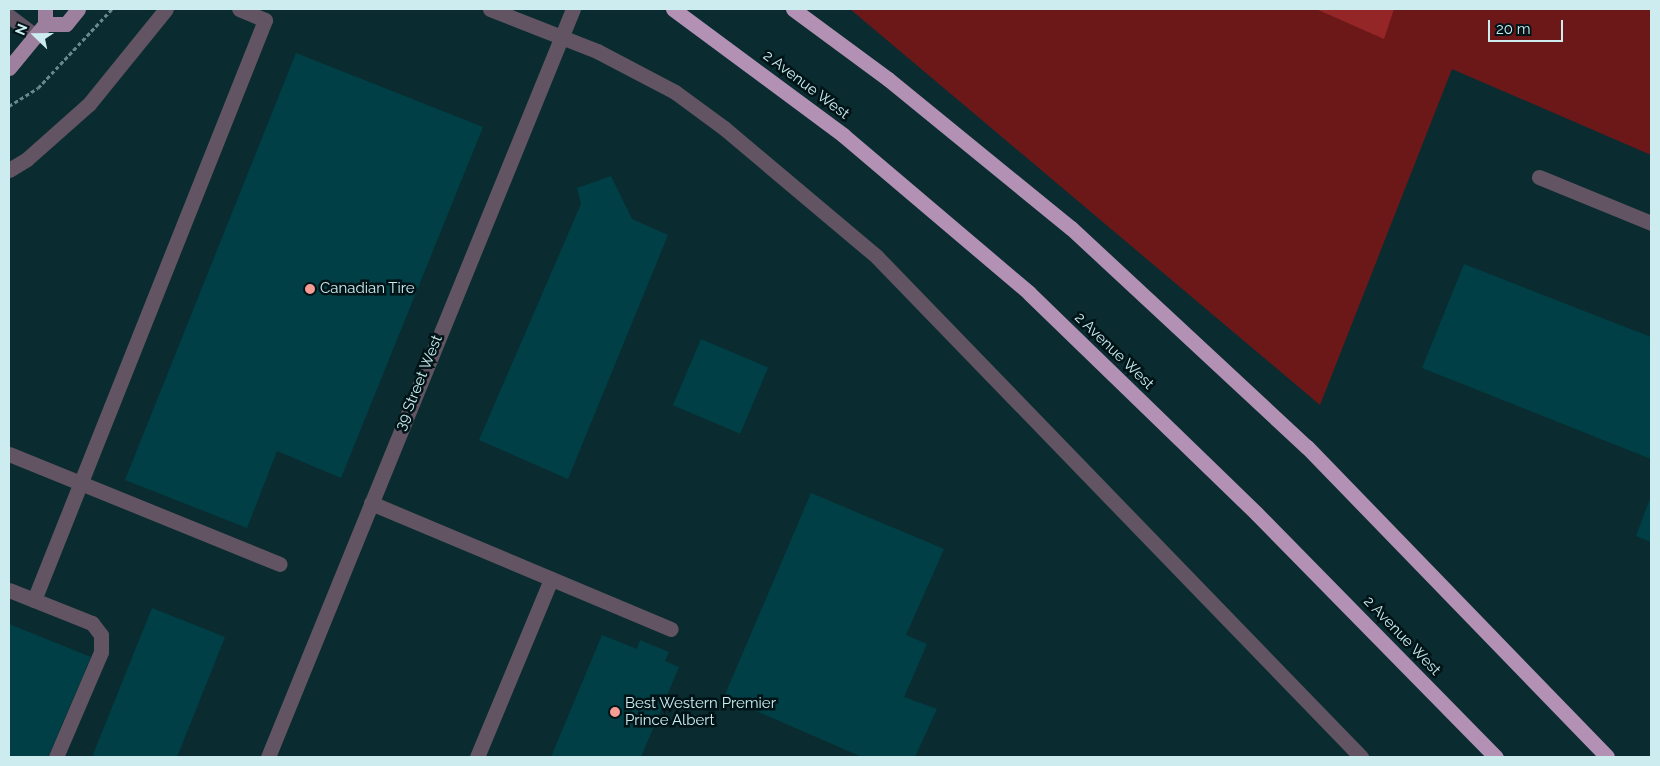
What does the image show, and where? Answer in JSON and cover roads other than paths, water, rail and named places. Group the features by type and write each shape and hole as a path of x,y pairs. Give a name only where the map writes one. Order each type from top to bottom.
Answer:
{"highway":[{"name":"2 Avenue West","path":"673,9 843,135 1029,293 1256,513 1496,757"},
{"path":"793,9 888,79 1078,234 1307,447 1607,757"}],"main road":[{"path":"9,68 36,36 45,16 66,24 78,9"}],"street":[{"path":"9,170 28,159 89,104 166,9"},
{"path":"34,600 267,14 239,9"},
{"path":"490,9 560,35 631,67 675,92 724,128 877,257 1361,757"},
{"name":"39 Street West","path":"268,757 560,35 573,9"},
{"path":"9,16 36,36"},
{"path":"1540,177 1651,223"},
{"path":"9,454 280,564"},
{"path":"371,504 671,629"},
{"path":"476,757 551,579"},
{"path":"9,590 92,623 101,635 101,652 56,757"}],"place":[{"name":"Canadian Tire","path":"310,289"},
{"name":"Best Western Premier Prince Albert","path":"615,712"}]}
